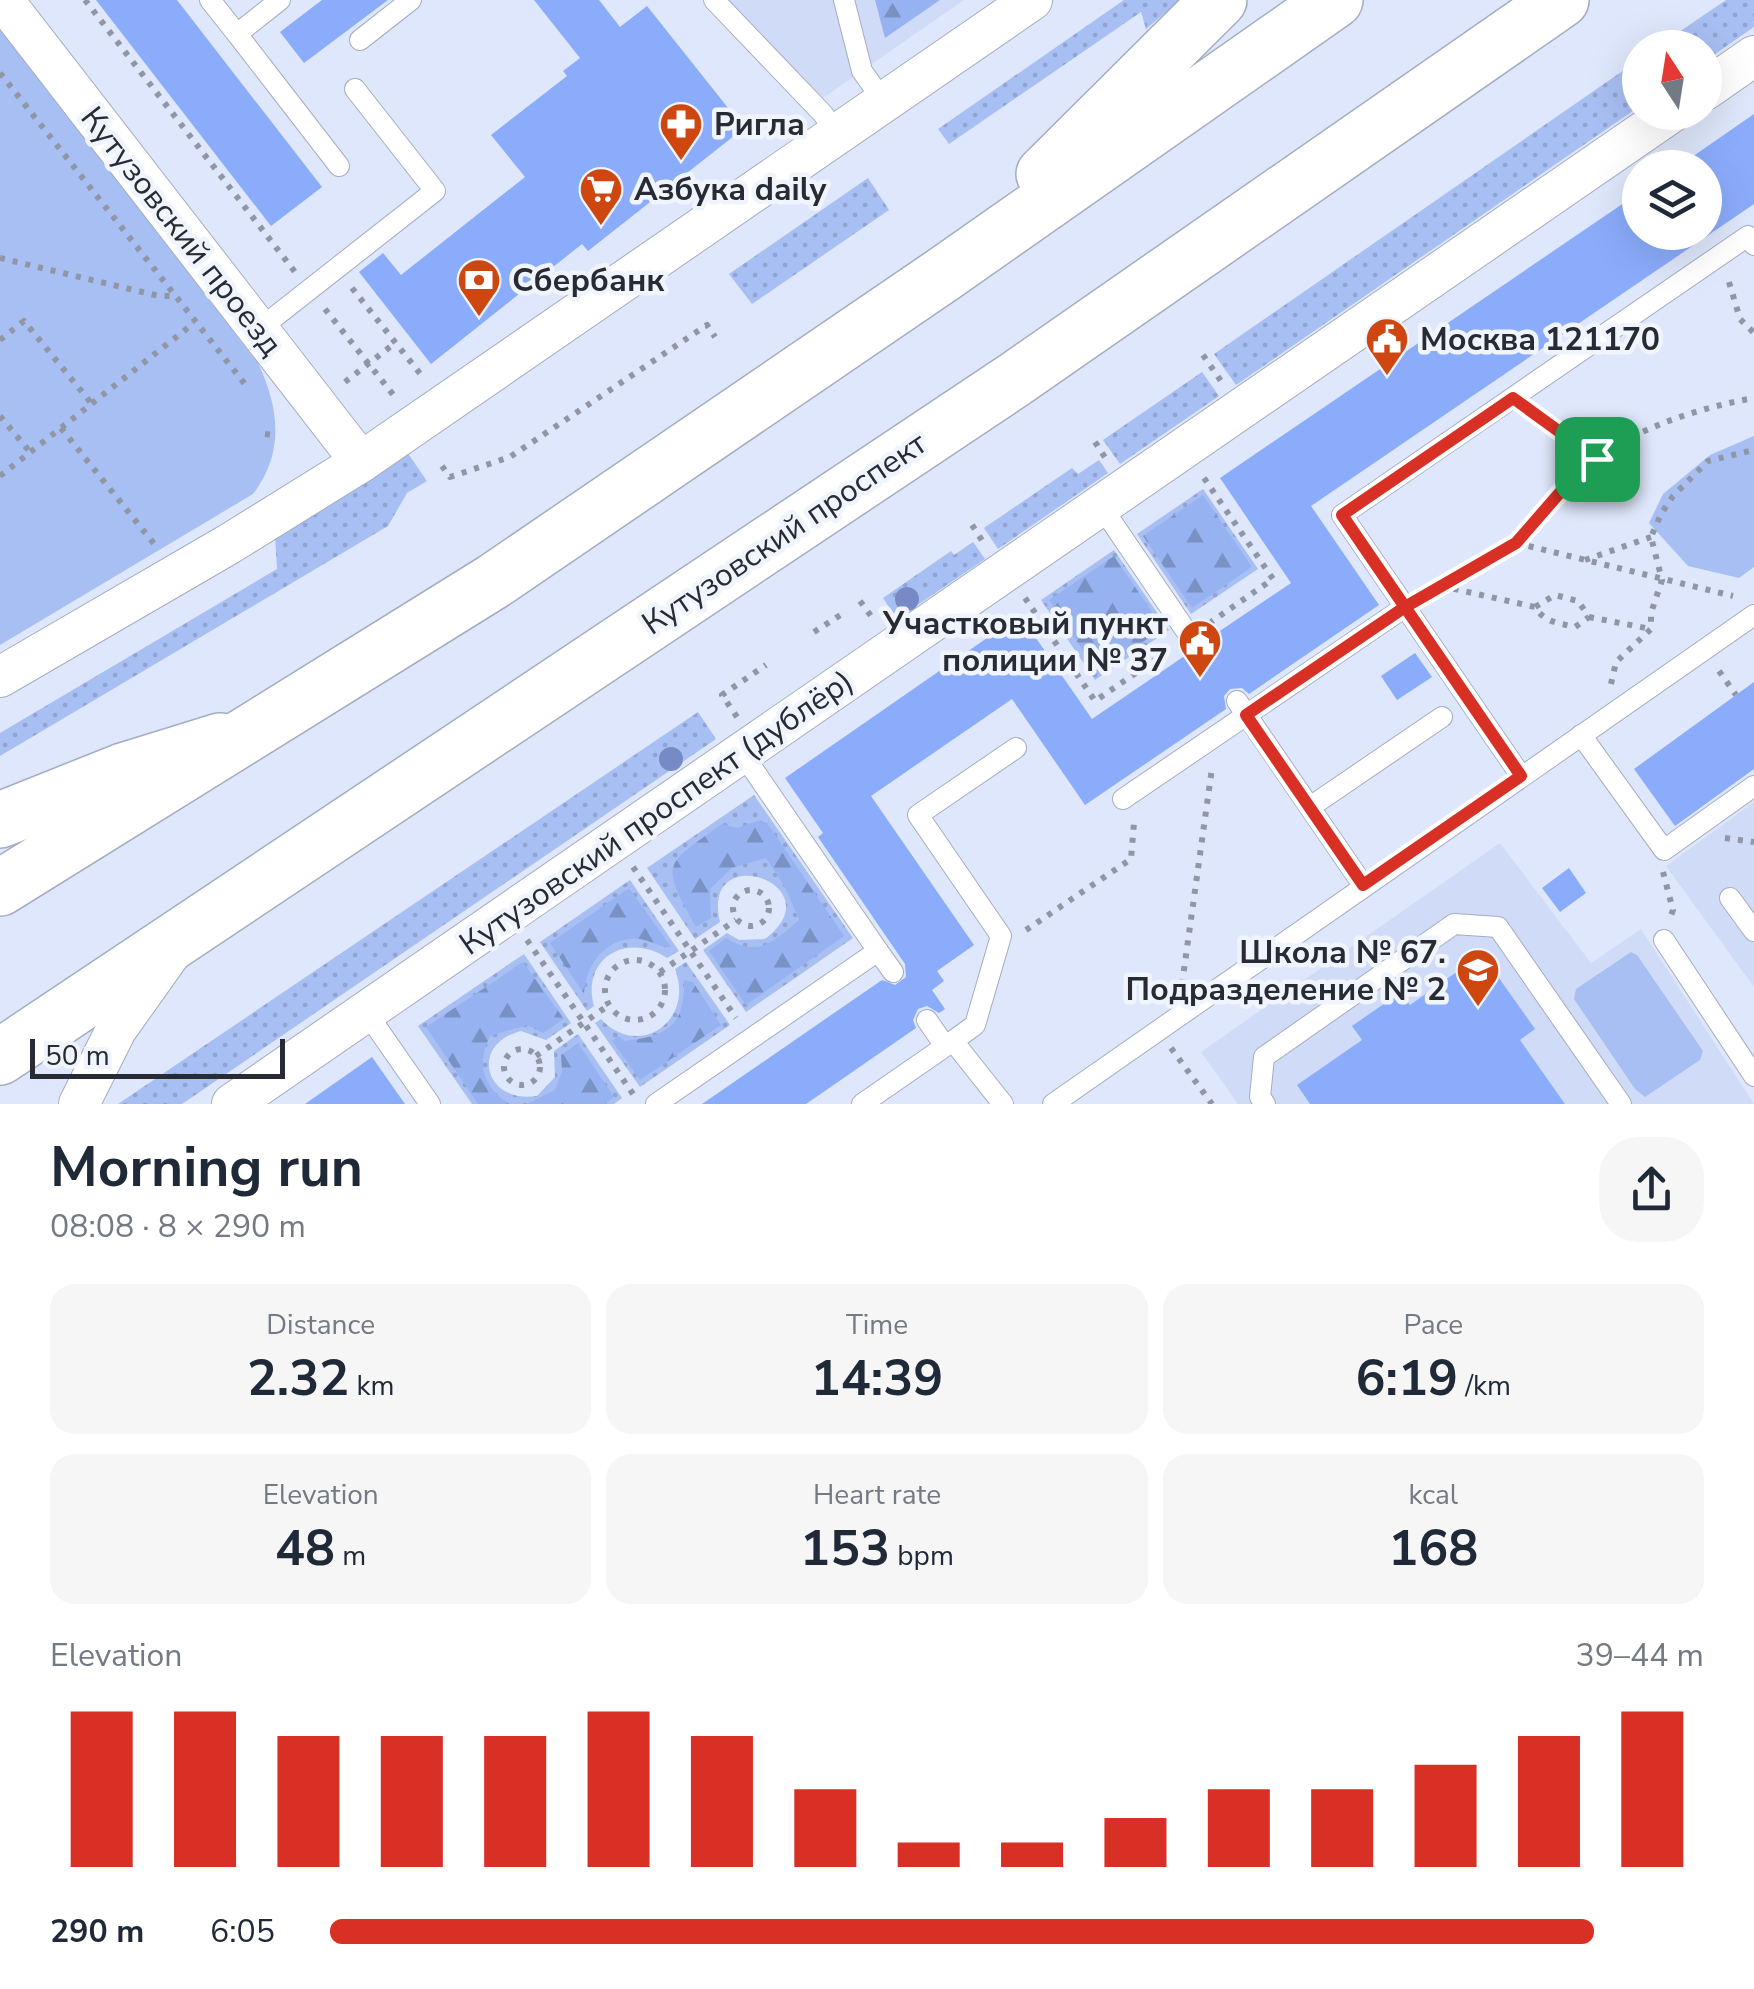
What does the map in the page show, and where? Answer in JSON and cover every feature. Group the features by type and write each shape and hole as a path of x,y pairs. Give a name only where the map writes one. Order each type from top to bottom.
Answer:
{"main road":[{"path":"944,274 1220,0"},
{"path":"0,888 494,581 944,274 1335,0"},
{"name":"Кутузовский проспект","path":"0,1057 1032,367 1561,0"},
{"path":"0,820 123,771 260,728"}],"street":[{"name":"Кутузовский проезд","path":"3,0 361,462"},
{"path":"0,677 361,462 837,134 873,86 1032,0"},
{"path":"1722,78 1754,56"},
{"name":"Кутузовский проспект (дублёр)","path":"232,1104 366,1012 742,739 1101,506 1646,130"},
{"path":"80,1104 116,1030 185,933"}],"lane":[{"path":"210,0 339,166"},
{"path":"237,34 280,0"},
{"path":"360,40 412,0"},
{"path":"714,0 823,114 837,134"},
{"path":"844,0 873,86"},
{"path":"258,330 435,190 355,89"},
{"path":"1521,776 1342,515 1748,236 1754,245"},
{"path":"1101,506 1198,647"},
{"path":"1123,799 1216,736 1242,708 1405,607"},
{"path":"1053,1104 1754,615"},
{"path":"1242,708 1363,885"},
{"path":"1310,807 1442,717"},
{"path":"1581,734 1664,850 1754,786"},
{"path":"742,739 893,972"},
{"path":"862,1104 975,1025 1001,936 918,816 1016,748"},
{"path":"1730,898 1754,931"},
{"path":"1265,1104 1260,1097 1264,1057 1454,924 1498,927 1621,1104"},
{"path":"1664,940 1754,1076"},
{"path":"656,1104 878,951"},
{"path":"366,1012 430,1104"},
{"path":"927,1020 1003,1104"}],"path":[{"path":"84,0 400,404"},
{"path":"0,73 248,388"},
{"path":"1720,256 1740,319 1754,334"},
{"path":"0,258 159,296 174,296"},
{"path":"336,269 426,381"},
{"path":"0,340 24,321 92,404"},
{"path":"0,476 194,323"},
{"path":"442,466 450,478 510,456 707,325 715,337"},
{"path":"340,386 396,343"},
{"path":"1513,398 1597,459"},
{"path":"1405,607 1516,543 1568,483 1597,459 1654,427 1716,405 1754,398"},
{"path":"0,416 30,452"},
{"path":"61,428 155,546"},
{"path":"265,434 275,435"},
{"path":"1602,720 1616,662 1651,629 1651,613 1662,580 1651,537 1673,496 1708,461 1754,450"},
{"path":"1584,560 1651,537"},
{"path":"1516,543 1733,596 1744,589"},
{"path":"1440,586 1535,607 1554,595 1578,601 1590,616 1651,629"},
{"path":"1535,607 1540,616 1551,622 1574,627 1590,616"},
{"path":"814,632 845,612"},
{"path":"742,739 722,695 766,665"},
{"path":"1178,1015 1216,736"},
{"path":"1001,936 1024,932 1132,858 1134,824 1123,799"},
{"path":"1664,850 1662,870 1672,910 1664,940"},
{"path":"632,866 751,1039"},
{"path":"747,890 764,896 769,904 763,922 754,926 736,920 732,912 738,894 747,890"},
{"path":"660,972 736,920"},
{"path":"526,939 640,1104"},
{"path":"640,960 660,972 666,994 653,1014 631,1020 609,1005 605,986 617,966 640,960"},
{"path":"536,1056 609,1005"},
{"path":"1158,1030 1212,1104"},
{"path":"519,1048 536,1056 540,1064 533,1082 524,1085 507,1078 503,1069 510,1052 519,1048"}],"shaded area":[{"path":"727,0 964,0 823,98"},
{"path":"1124,0 1180,0 1146,29 1141,12 949,144 938,129"},
{"path":"1726,0 1754,0 1754,27 1722,49 1722,30 1682,30"},
{"path":"0,28 258,363 271,397 275,430 270,462 253,494 0,645"},
{"path":"1622,71 1622,118 1236,385 1214,354"},
{"path":"868,178 889,210 752,304 729,274"},
{"path":"1202,372 1219,396 1120,464 1103,440"},
{"path":"1754,436 1754,567 1739,578 1688,566 1649,523 1663,494 1710,455"},
{"path":"407,452 427,481 407,493 388,526 0,756 0,733 277,569 275,536"},
{"path":"1099,460 1108,473 998,549 984,528 1072,468 1078,474"},
{"path":"1203,489 1258,569 1191,614 1137,534"},
{"path":"973,542 985,559 897,619 883,598 951,551 954,555"},
{"path":"1114,550 1169,630 1095,680 1041,600"},
{"path":"698,712 716,739 182,1104 118,1104"},
{"path":"754,795 853,938 746,1012 703,950 727,933 739,940 765,939 783,919 786,902 777,887 762,878 744,876 729,881 719,896 720,922 695,939 647,868"},
{"path":"1754,802 1754,987 1666,866"},
{"name":"Школа № 67. Подразделение № 2","path":"1500,843 1591,963 1641,929 1754,1104 1238,1104 1201,1052"},
{"path":"630,880 679,951 667,958 637,948 611,954 594,974 594,1006 587,1011 540,942"},
{"path":"1631,952 1637,955 1703,1051 1700,1060 1645,1097 1635,1089 1574,999 1576,989"},
{"path":"524,954 571,1023 546,1040 521,1031 505,1038 489,1059 495,1082 519,1096 537,1096 555,1077 554,1051 578,1034 622,1098 614,1104 472,1104 418,1026"},
{"path":"686,962 730,1025 640,1087 595,1023 601,1019 616,1031 631,1036 660,1029 677,1005 675,969"}],"green space":[{"path":"875,0 940,0 885,38"},
{"path":"1203,495 1252,567 1192,608 1143,536"},
{"path":"1114,556 1163,628 1098,673 1049,600"},
{"path":"761,820 769,826 844,936 746,1005 709,951 726,938 748,947 765,945 790,928 799,920 785,887 766,858 732,868 710,889 711,918 696,927 677,889 673,867 688,849 722,824 736,828"},
{"path":"629,888 671,947 628,939 607,947 593,963 584,994 550,943"},
{"path":"523,962 564,1019 543,1033 527,1025 490,1036 483,1056 485,1074 494,1091 510,1104 478,1104 426,1027"},
{"path":"684,980 693,982 721,1025 640,1080 612,1041 618,1036 625,1041 652,1036 671,1026 681,1008"},
{"path":"578,1043 614,1097 605,1104 527,1104 555,1090 562,1071 561,1055"}],"building":[{"path":"96,0 177,0 322,187 271,226"},
{"path":"322,0 388,0 304,63 280,32"},
{"path":"534,0 599,0 620,27 647,6 744,128 588,251 582,244 431,364 359,272 383,253 401,275 525,177 491,135 567,76 563,71 580,58"},
{"path":"1754,114 1754,204 1722,226 1722,150 1702,150"},
{"path":"1622,204 1622,250 1687,250 1311,506 1379,605 1249,694 1242,688 1230,689 1224,696 1226,709 1085,805 1012,699 871,796 974,945 937,971 944,981 932,990 945,1009 939,1013 927,1006 918,1009 913,1020 916,1028 806,1104 702,1104 882,980 895,985 906,977 905,964 818,837 823,833 785,778 1020,615 1092,719 1186,655 1197,661 1205,658 1211,647 1208,639 1291,583 1220,478"},
{"path":"1415,653 1432,677 1397,700 1381,676"},
{"path":"1754,682 1754,769 1675,826 1634,769"},
{"path":"1569,868 1586,893 1560,912 1542,888"},
{"path":"1482,954 1535,1029 1520,1040 1565,1104 1310,1104 1297,1085 1362,1040 1352,1026 1401,992 1410,1005"},
{"path":"372,1057 405,1104 305,1104"}],"place":[{"name":"Ригла","path":"681,162"},
{"name":"Азбука daily","path":"601,227"},
{"name":"Сбербанк","path":"479,318"},
{"name":"Москва 121170","path":"1387,377"},
{"name":"Участковый пункт полиции № 37","path":"1200,679"},
{"name":"Школа № 67. Подразделение № 2","path":"1478,1008"}],"route":[{"path":"1597,459 1513,398 1342,515 1405,607 1246,715 1363,885 1521,776 1405,607 1516,543 1548,503 1597,459"}]}
